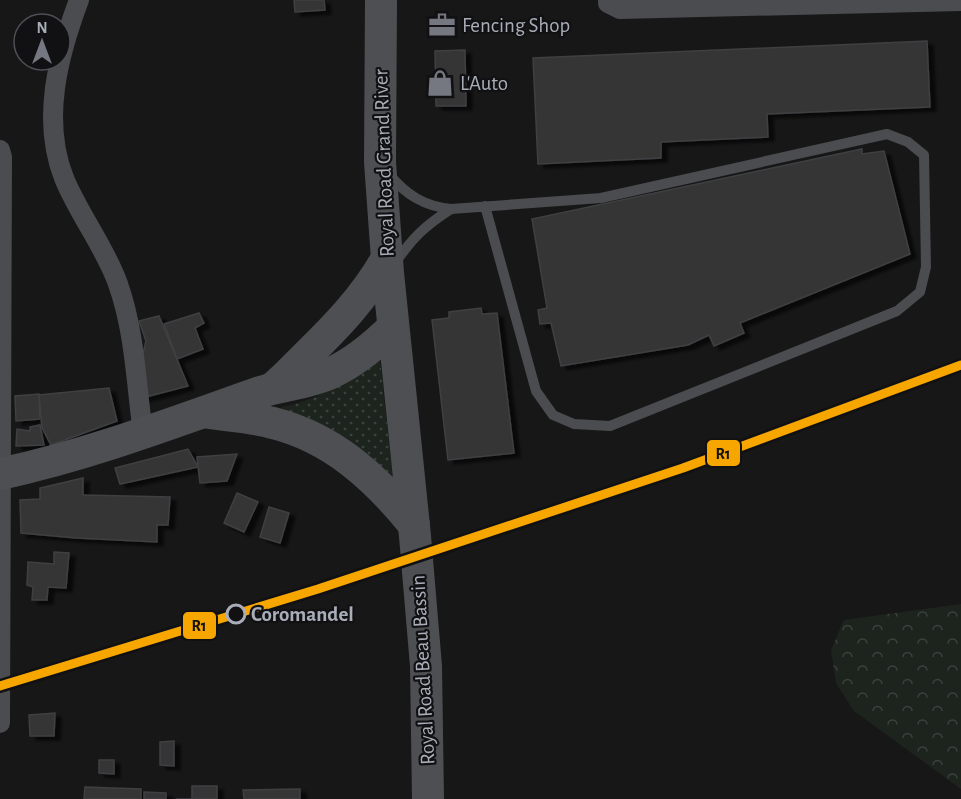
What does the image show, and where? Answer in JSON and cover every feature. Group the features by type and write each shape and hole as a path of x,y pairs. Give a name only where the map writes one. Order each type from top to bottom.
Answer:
{"main road":[{"name":"Royal Road Grand River","path":"381,0 380,162 393,327"},
{"path":"274,387 290,375 327,337 388,266"},
{"path":"0,474 79,455 274,387 316,380 358,357 380,341 393,327 380,323 356,322 327,337"},
{"name":"Royal Road Beau Bassin","path":"393,327 426,666 428,799"},
{"path":"203,412 274,423 322,442 379,483 414,530"}],"street":[{"path":"79,0 68,30 52,100 52,138 64,178 118,283 134,354 143,433"},
{"path":"608,0 608,3 620,9 961,1"},
{"path":"0,150 2,157 0,723"}],"lane":[{"path":"380,162 397,184 412,197 428,205 451,209 485,206 601,198 887,134 908,142 924,155 926,267 920,292 897,310 610,426 574,424 553,414 536,391 485,206"},
{"path":"388,266 427,224 451,209"}],"green space":[{"path":"379,351 393,480 266,411 300,402 328,391 353,375"},
{"path":"961,604 961,789 854,711 836,683 831,650 844,620"}],"building":[{"path":"294,0 324,0 325,10 295,12"},
{"path":"927,41 930,107 767,114 768,137 661,142 661,158 538,164 533,58"},
{"path":"465,50 466,106 436,106 435,51"},
{"path":"862,149 862,154 884,151 910,254 740,323 744,333 714,346 709,335 688,345 561,366 551,323 540,324 538,310 547,308 532,219"},
{"path":"481,308 482,314 497,313 514,453 448,460 432,320 449,318 449,312"},
{"path":"199,313 204,323 195,328 203,349 177,359 164,324"},
{"path":"159,316 188,386 142,398 141,362 146,341 139,321"},
{"path":"109,388 117,421 51,445 42,428 39,395"},
{"path":"39,394 40,419 16,421 15,396"},
{"path":"40,425 44,445 16,446 17,429 30,431 30,427"},
{"path":"188,449 198,467 120,484 115,468"},
{"path":"237,454 227,481 200,483 197,457"},
{"path":"83,478 83,495 170,497 168,525 157,525 157,542 21,533 20,500 40,499 40,488"},
{"path":"237,493 258,502 244,532 224,523"},
{"path":"269,507 289,513 280,543 260,537"},
{"path":"54,552 69,553 66,588 48,587 47,600 32,600 33,587 27,585 28,562 54,564"},
{"path":"55,713 54,736 30,736 29,715"},
{"path":"174,741 174,766 160,765 160,742"},
{"path":"99,760 114,760 114,774 99,773"},
{"path":"192,786 217,786 217,799 192,799"},
{"path":"85,787 141,789 141,799 84,799"},
{"path":"300,789 300,799 244,799 243,790"},
{"path":"144,792 166,793 166,799 144,799"}],"transit line":[{"name":"R1","path":"0,686 318,589 683,468 961,365"}],"place":[{"name":"Fencing Shop","path":"442,25"},
{"name":"L'Auto","path":"440,83"},
{"name":"Coromandel","path":"236,614"}]}
